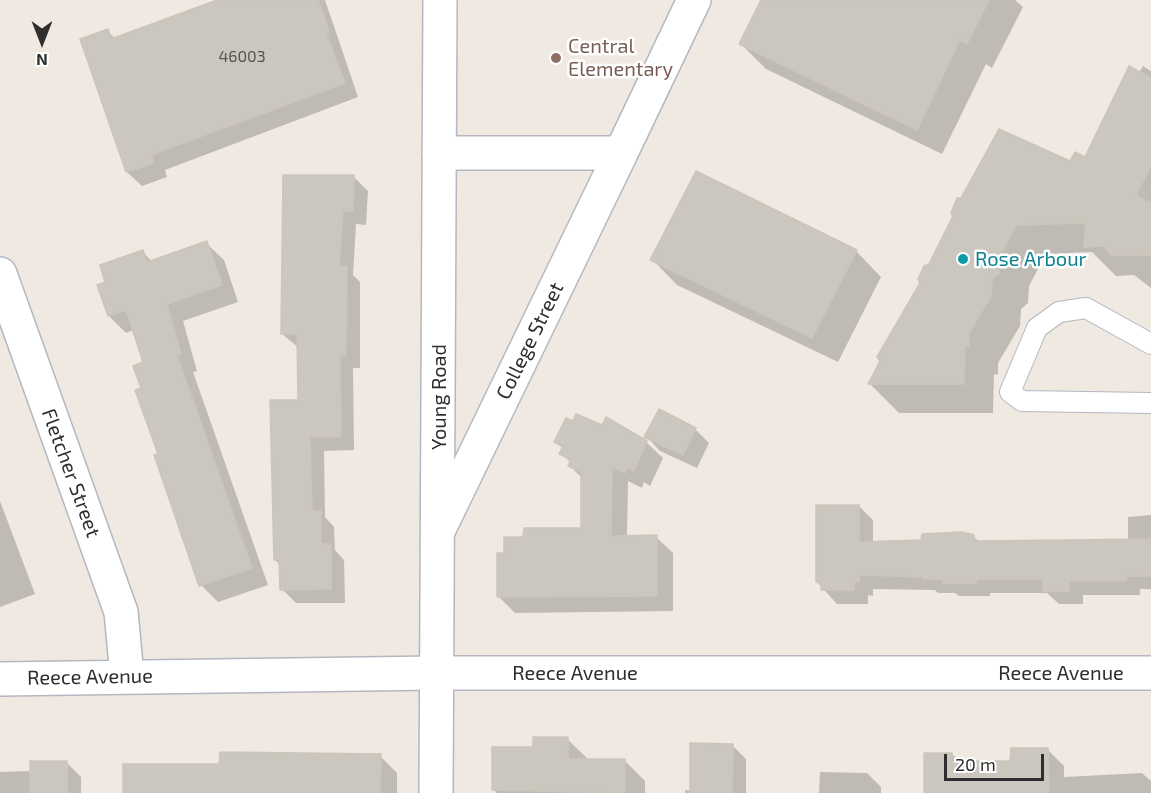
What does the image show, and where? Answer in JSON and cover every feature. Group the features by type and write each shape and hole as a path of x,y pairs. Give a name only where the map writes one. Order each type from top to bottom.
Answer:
{"street":[{"name":"Young Road","path":"436,793 440,0"},
{"name":"College Street","path":"439,530 694,0"},
{"path":"439,153 621,153"},
{"name":"Fletcher Street","path":"0,274 121,612 127,676"},
{"name":"Reece Avenue","path":"0,679 435,673 1151,673"}],"lane":[{"path":"1151,344 1086,308 1059,312 1037,328 1010,392 1022,401 1151,403"}],"building":[{"path":"217,0 318,0 329,31 326,33 345,83 151,155 154,163 126,172 80,39 108,29 111,39"},
{"path":"761,0 989,0 967,44 960,40 917,130 739,44"},
{"name":"Rose Arbour","path":"1129,66 1151,78 1151,166 1136,195 1151,203 1151,255 1111,255 1104,246 1084,247 1086,223 1016,225 1000,256 999,274 992,279 991,296 969,333 969,346 965,345 964,384 868,384 880,361 877,357 920,283 918,279 924,266 929,264 953,216 951,213 957,198 961,198 999,129 1070,161 1075,152 1085,157"},
{"path":"696,171 857,250 812,338 650,260"},
{"path":"283,175 354,175 353,211 343,211 339,266 347,266 346,355 340,355 341,437 310,437 312,511 321,511 321,544 331,544 331,589 280,590 279,558 274,560 270,400 298,400 297,334 281,334"},
{"path":"207,241 222,285 167,304 181,354 177,355 252,568 199,586 154,455 158,454 135,390 141,388 133,366 143,362 126,310 108,316 97,285 105,282 100,265 143,250 147,262"},
{"path":"659,409 696,428 683,455 644,437"},
{"path":"576,414 602,425 606,417 647,441 634,471 628,467 625,473 612,467 611,536 657,535 657,596 497,597 497,553 504,553 504,537 523,537 524,528 581,528 581,472 568,466 571,459 559,454 563,446 554,442 566,418 573,421"},
{"path":"816,505 859,505 859,542 921,540 922,534 962,532 974,535 974,539 978,541 1151,539 1151,576 1127,576 1126,581 1069,581 1069,591 1043,591 1043,579 976,579 976,583 943,583 943,579 923,579 923,577 859,575 859,582 854,582 854,590 821,590 821,583 816,582"},
{"path":"533,737 568,737 568,759 625,759 625,793 492,790 492,747 533,747"},
{"path":"690,743 733,744 732,793 690,793"},
{"path":"1011,748 1048,748 1049,793 924,793 924,753 952,753 952,761 1010,761"},
{"path":"220,752 381,754 380,793 123,793 123,764 219,764"},
{"path":"30,761 67,761 67,793 30,793"}],"place":[{"name":"Central Elementary","path":"556,58"},
{"name":"Rose Arbour","path":"963,259"}]}
